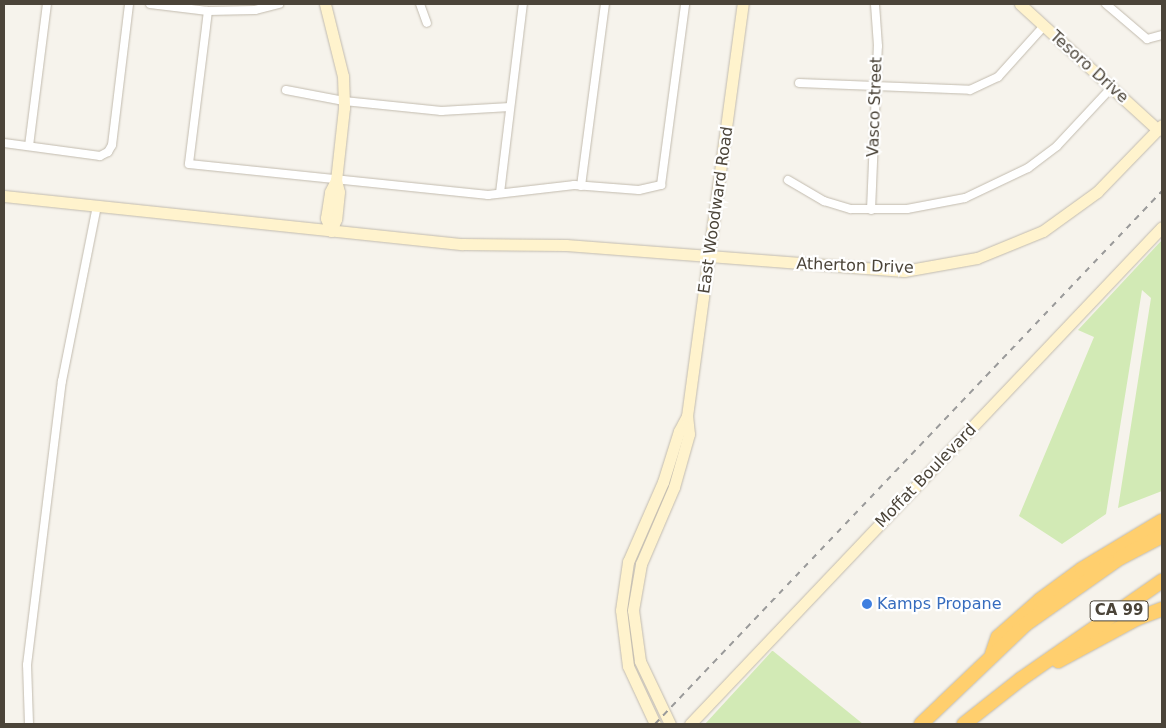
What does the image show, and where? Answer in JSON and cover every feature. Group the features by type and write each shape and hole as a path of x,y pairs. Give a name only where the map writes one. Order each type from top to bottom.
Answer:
{"highway":[{"path":"990,658 998,637 1040,600 1082,569 1162,521"},
{"name":"CA 99","path":"921,724 1026,624 1076,587 1120,558 1162,536"},
{"name":"CA 99","path":"964,724 1022,679 1162,582"},
{"path":"1022,679 1136,618 1162,609"}],"street":[{"path":"29,146 47,4"},
{"path":"4,143 100,156 108,152 112,145 129,4"},
{"path":"150,4 208,11 255,10 279,4"},
{"path":"325,4 342,66 344,101 336,180 330,192 326,218 331,231"},
{"path":"420,4 427,23"},
{"path":"500,193 523,4"},
{"path":"581,186 605,4"},
{"path":"208,11 190,164 336,180 500,193 581,186 639,190 661,185 685,4"},
{"name":"East Woodward Road","path":"670,724 640,661 633,610 641,564 684,460 689,434 687,416 743,4"},
{"name":"Vasco Street","path":"871,210 876,88 875,4"},
{"name":"Tesoro Drive","path":"1020,4 1112,88 1160,127"},
{"path":"1106,4 1142,36 1160,37"},
{"path":"799,83 956,91 984,85 1010,66 1044,26"},
{"path":"788,180 824,202 871,210 937,205 965,198 1005,181 1057,146 1112,88"},
{"path":"286,90 344,101 441,110 510,107"},
{"name":"Atherton Drive","path":"4,196 462,244 566,245 809,266 904,271 977,258 1043,231 1073,211 1160,127"},
{"path":"29,724 27,665 62,381 97,206"},
{"name":"Moffat Boulevard","path":"690,724 1162,227"},
{"name":"East Woodward Road","path":"655,724 628,666 621,610 628,562 663,482 678,431 687,416"}],"green space":[{"path":"1162,240 1162,491 1118,508 1151,298 1142,290 1106,514 1062,544 1019,516 1094,337 1078,330"},
{"path":"773,651 863,724 705,724"}],"railway":[{"path":"655,724 1162,191"}],"place":[{"name":"Kamps Propane","path":"867,604"}]}
